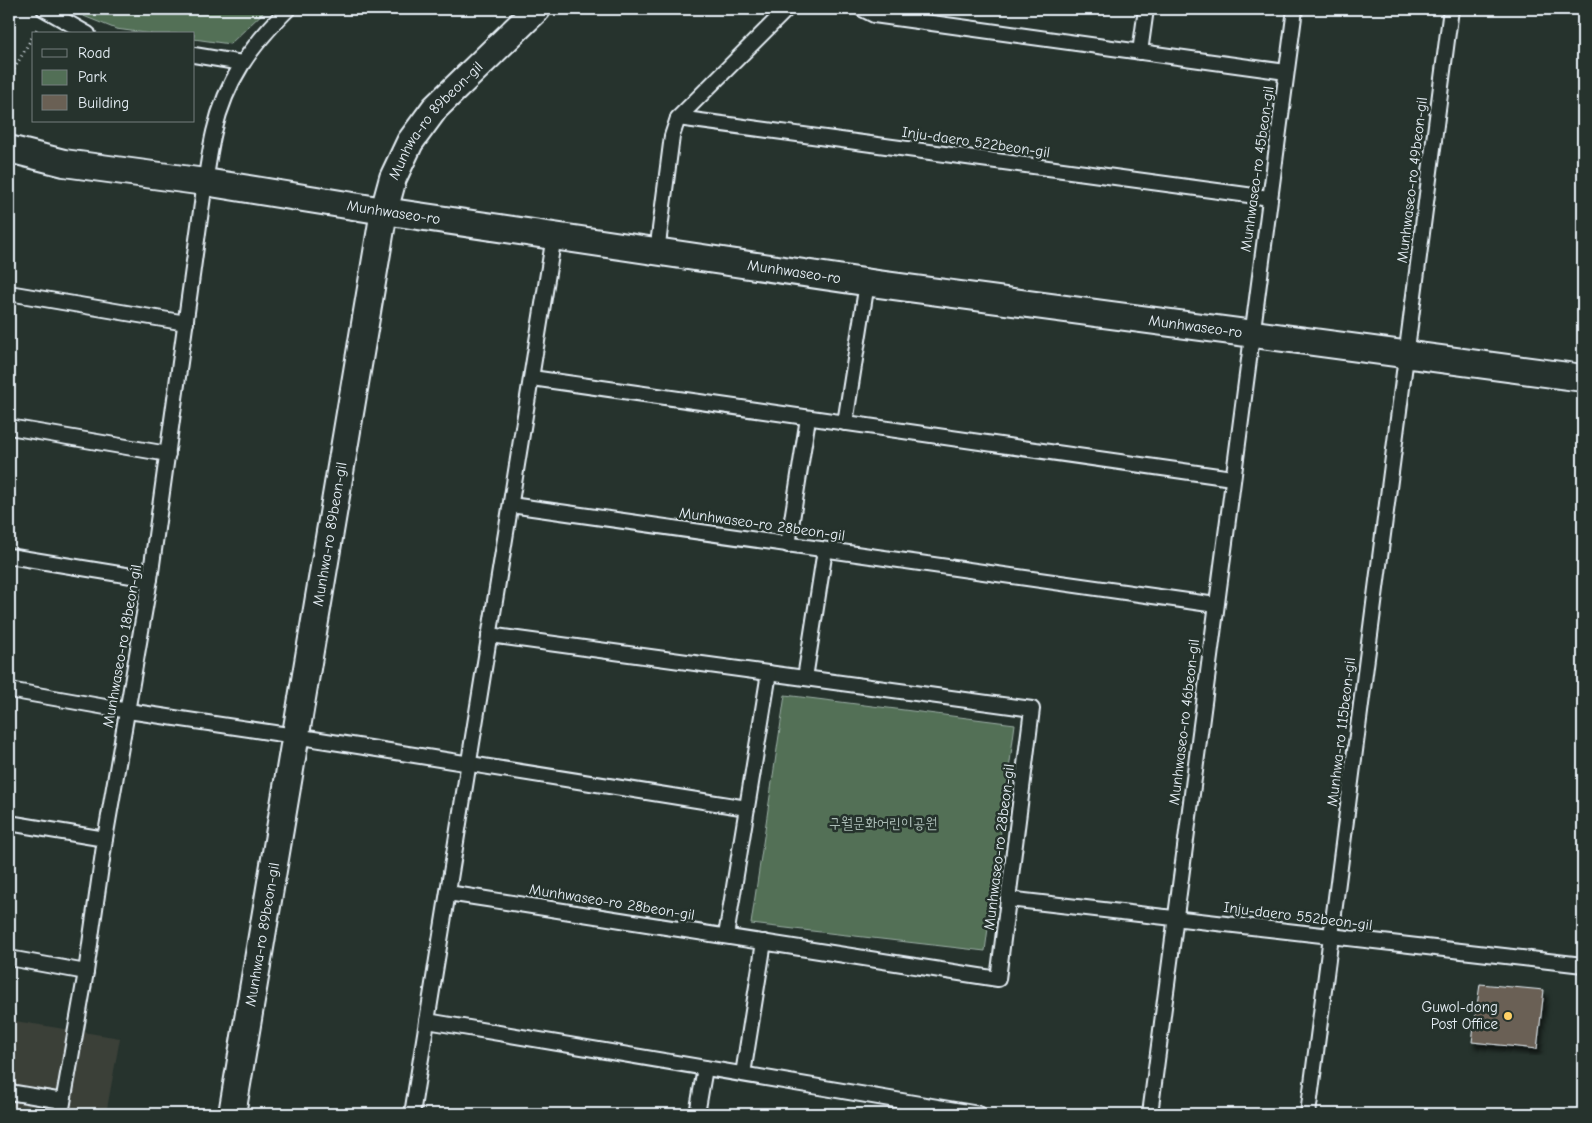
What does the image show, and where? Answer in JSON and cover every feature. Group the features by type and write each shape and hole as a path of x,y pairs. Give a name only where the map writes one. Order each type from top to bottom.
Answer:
{"street":[{"name":"Munhwa-ro 89beon-gil","path":"232,1114 384,211 393,178 410,142 435,108 537,9"},
{"name":"Munhwaseo-ro","path":"9,149 64,163 205,182 384,211 867,283 1583,378"}],"lane":[{"path":"47,9 85,32"},
{"name":"Munhwaseo-ro 18beon-gil","path":"62,1108 86,972 105,839 150,579 205,182 214,132 227,91 242,63 265,32 288,9"},
{"path":"657,252 672,136 678,118 787,9"},
{"path":"862,9 874,15 1286,72"},
{"path":"1140,52 1146,9"},
{"name":"Munhwaseo-ro 45beon-gil","path":"1251,334 1295,9"},
{"name":"Munhwaseo-ro 49beon-gil","path":"1406,355 1451,9"},
{"path":"195,55 242,63"},
{"name":"Inju-daero 522beon-gil","path":"678,118 1270,198"},
{"path":"412,1114 554,236"},
{"path":"845,423 867,283"},
{"path":"9,293 186,323"},
{"name":"Munhwaseo-ro 46beon-gil","path":"1150,1114 1251,334"},
{"name":"Munhwa-ro 115beon-gil","path":"1308,1114 1406,355"},
{"path":"532,378 1232,478"},
{"path":"788,545 808,418"},
{"path":"9,427 168,454"},
{"name":"Munhwaseo-ro 28beon-gil","path":"511,505 1216,605"},
{"path":"805,678 825,550"},
{"path":"9,556 150,579"},
{"name":"Munhwaseo-ro 28beon-gil","path":"448,893 998,979 1032,709 489,635"},
{"path":"726,936 769,673"},
{"path":"9,690 128,711 747,808"},
{"path":"9,823 105,839"},
{"name":"Inju-daero 552beon-gil","path":"1008,899 1583,966"},
{"path":"743,1074 764,942"},
{"path":"9,958 86,972"},
{"path":"427,1021 980,1114"},
{"path":"697,1114 705,1068"},
{"path":"9,1092 62,1108"}],"path":[{"path":"34,32 47,9"},
{"path":"9,78 32,36"}],"shaded area":[{"path":"9,1020 120,1038 106,1114 9,1114"}],"green space":[{"path":"66,9 267,9 230,44 195,39 195,32 138,32 116,29"},
{"name":"구월문화어린이공원","path":"785,695 1015,724 985,951 751,924"}],"building":[{"name":"Guwol-dong Post Office","path":"1480,984 1544,990 1537,1049 1472,1042"}],"place":[{"name":"Guwol-dong Post Office","path":"1508,1016"}]}
